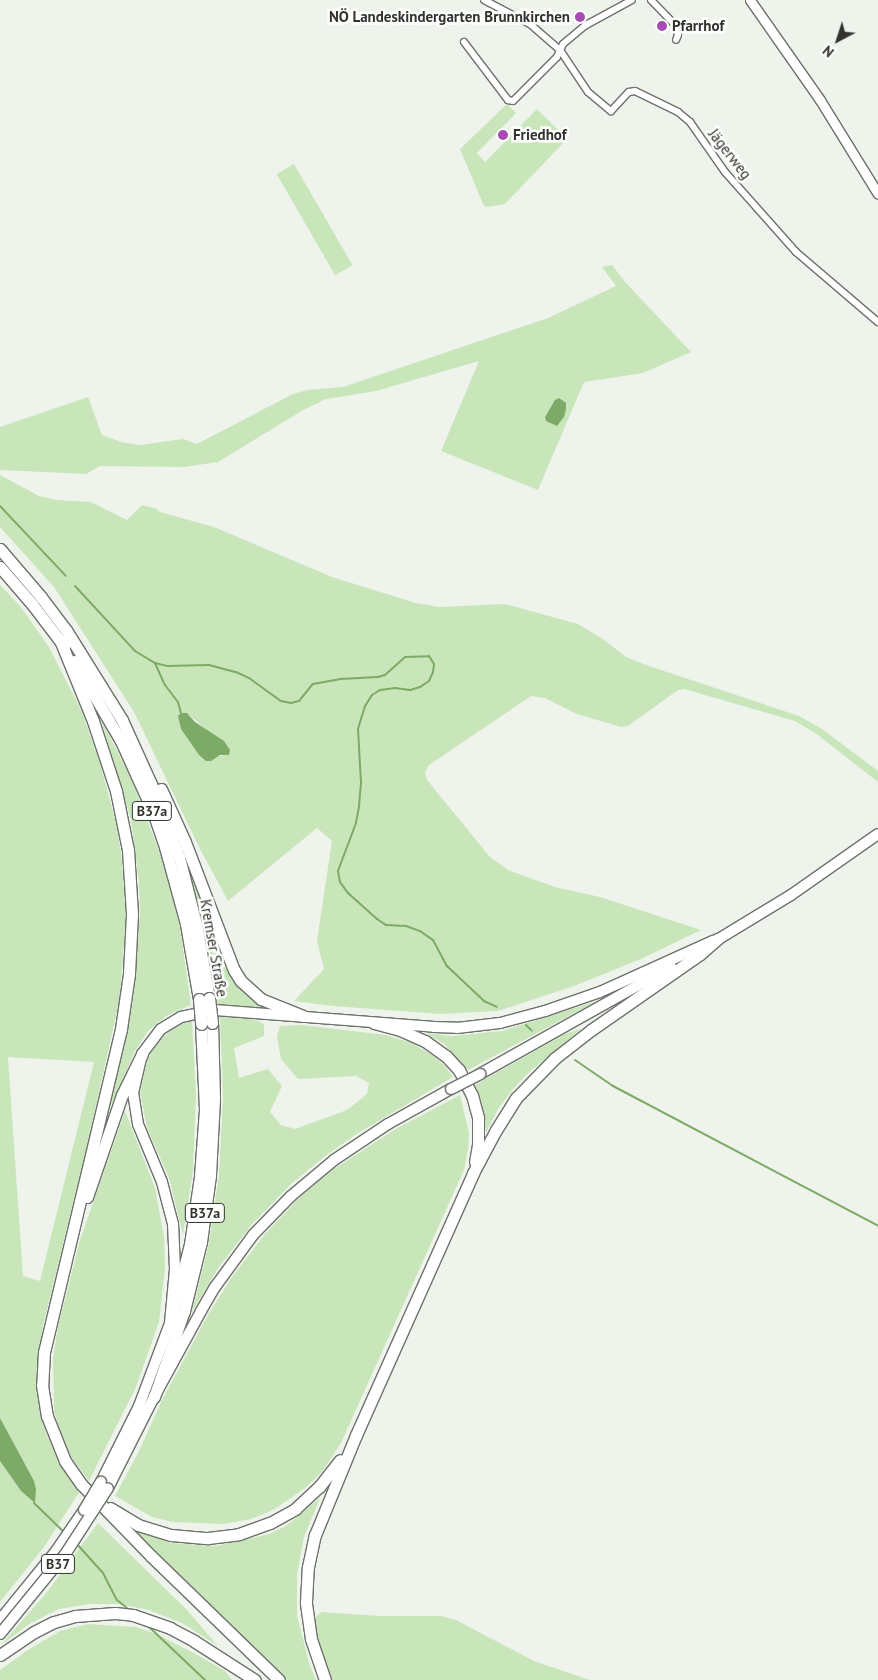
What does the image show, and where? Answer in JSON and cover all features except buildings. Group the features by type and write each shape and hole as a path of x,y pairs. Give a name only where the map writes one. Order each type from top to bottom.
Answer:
{"highway":[{"name":"Kremser Straße","path":"0,549 40,605 87,662 122,720 157,797 178,857 196,924 214,1098 210,1175 201,1242 175,1340 154,1397"},
{"name":"Kremser Straße","path":"0,567 40,605 109,719 153,812 165,847 204,998"},
{"path":"60,640 94,721 116,791 128,850 132,914 129,974 121,1029 82,1188 72,1239 48,1330 42,1385 51,1431 65,1461 82,1485 151,1556 279,1680"},
{"path":"122,720 131,732 170,807 234,970 241,981 260,998 303,1016"},
{"path":"325,1680 313,1646 308,1621 308,1567 320,1521 356,1435 473,1173 505,1114 542,1070 568,1047 717,940"},
{"name":"Kremser Straße","path":"170,1323 190,1244 200,1176 206,1024"},
{"path":"374,1024 400,1030 425,1041 446,1056 459,1070 472,1095 478,1118 478,1145 473,1173"},
{"path":"72,1239 122,1096 142,1054"},
{"path":"82,1485 123,1516 154,1531 191,1538 239,1534 270,1523 308,1498 330,1474 356,1435"},
{"path":"0,1655 34,1632 54,1622 75,1616 114,1613 132,1615 170,1628 194,1640 255,1680"}],"main road":[{"path":"750,0 820,100 878,194"},
{"path":"154,1397 215,1287 248,1242 272,1214 314,1175 388,1124 717,940 791,895 878,834"},
{"path":"170,1323 175,1268 173,1224 162,1182 138,1124 134,1108 134,1082 142,1054 162,1029 192,1013 231,1010 374,1024 457,1028 487,1025 523,1018 600,992 717,940"},
{"name":"B37","path":"0,1620 56,1551 104,1485 139,1406 170,1323"},
{"name":"B37","path":"0,1634 66,1553 154,1397"}],"street":[{"path":"484,0 530,24 560,50"},
{"path":"464,42 508,100 513,102 557,57 564,44 586,25 632,0"},
{"path":"651,0 675,25 678,35 676,40"},
{"name":"Jägerweg","path":"560,50 588,92 610,111 629,92 635,91 678,112 690,122 725,172 796,252 878,322"}],"shaded area":[{"path":"507,104 516,113 477,153 485,162 537,109 567,139 505,204 487,207 484,206 460,149"},
{"path":"294,164 352,265 335,275 277,174"},
{"path":"612,265 625,282 691,352 643,373 584,382 538,490 441,451 479,361 376,391 326,399 305,409 218,462 184,467 100,466 86,474 0,470 0,427 88,397 102,435 121,442 140,445 183,439 197,444 293,394 307,390 343,387 548,318 616,286 602,267"},
{"path":"559,398 566,403 566,409 564,417 557,426 546,421 545,417 555,400"},
{"path":"0,475 39,496 57,500 91,502 127,520 142,505 157,509 160,512 214,527 332,577 416,603 439,607 505,604 578,624 603,639 626,657 799,716 822,729 878,771 878,782 818,735 795,721 684,689 678,690 628,726 621,727 577,714 545,698 531,696 429,765 425,772 427,780 490,857 508,870 555,887 600,897 701,930 641,959 574,986 498,1011 440,1014 333,1006 294,1001 324,969 317,941 332,841 317,828 228,901 200,849 134,712 54,587 0,527","holes":["187,713 207,730 226,755 214,757"]},
{"path":"0,585 20,606 49,647 82,712 100,763 116,823 121,852 126,915 120,998 86,1150 43,1326 37,1369 38,1403 46,1433 60,1464 80,1491 44,1547 0,1602 0,1461 21,1491 35,1502 36,1489 0,1418","holes":["8,1057 94,1062 40,1281 23,1276"]},
{"path":"181,713 187,713 195,722 224,741 230,750 229,755 220,755 211,761 206,761 199,755 181,729 178,716"},
{"path":"101,720 131,778 163,861 180,927 191,1005 166,1016 148,1031 135,1051 109,1110 133,1000 140,914 139,883 131,820"},
{"path":"186,857 229,973 246,995 265,1008 218,1004 210,952"},
{"path":"597,1001 468,1070 444,1044 426,1033 451,1036 502,1031"},
{"path":"220,1017 251,1018 264,1024 264,1036 234,1048 239,1078 268,1069 282,1086 270,1112 281,1125 295,1129 347,1110 367,1094 369,1083 356,1076 298,1079 281,1059 277,1037 280,1026 302,1025 386,1035 412,1043 433,1056 445,1066 453,1077 355,1135 291,1184 253,1223 219,1267 192,1312 209,1243 219,1175 223,1096"},
{"path":"192,1020 196,1095 193,1171 183,1235 169,1178 147,1128 140,1092 148,1058 159,1041 173,1028"},
{"path":"582,1028 527,1074 513,1089 498,1109 486,1133 482,1103 475,1085 565,1034"},
{"path":"460,1095 469,1133 464,1170 341,1443 321,1473 304,1489 273,1510 251,1519 224,1524 173,1522 152,1517 115,1496 139,1451 162,1400 209,1313 232,1277 265,1234 301,1196 334,1169 394,1130"},
{"path":"125,1111 155,1188 164,1237 165,1269 159,1322 136,1387 89,1481 72,1458 62,1438 54,1411 53,1358 58,1327 80,1240"},
{"path":"0,1418 34,1481 36,1489 35,1503 21,1491 0,1461"},
{"path":"320,1498 304,1537 297,1574 297,1615 309,1663 316,1680 287,1680 132,1528 170,1543 216,1546 269,1534 286,1526"},
{"path":"98,1523 187,1610 218,1646 182,1623 149,1610 119,1604 89,1604 59,1609 29,1624 1,1645 47,1592"},
{"path":"322,1612 380,1616 441,1616 456,1620 534,1661 590,1680 328,1680 311,1620"},
{"path":"88,1624 136,1627 156,1634 225,1671 232,1680 0,1680 0,1670 28,1650 60,1631"}],"waterway":[{"path":"0,506 66,576"},
{"path":"75,586 135,651 155,663 167,666 209,665 236,672 249,678 281,701 291,703 299,701 313,684 340,679 378,677 385,675 405,657 429,656 434,664 429,681 420,687 410,690 395,688 380,690 372,695 365,706 358,729 361,783 359,807 356,823 338,871 340,882 348,893 386,925 406,926 420,931 433,940 447,966 484,1001 497,1007"},
{"path":"155,663 165,685 178,702 181,713"},
{"path":"526,1025 532,1031"},
{"path":"575,1060 613,1086 878,1226"},
{"path":"34,1503 65,1533"},
{"path":"76,1543 103,1573 117,1600 128,1609"},
{"path":"147,1625 205,1680"}],"place":[{"name":"NÖ Landeskindergarten Brunnkirchen","path":"580,17"},
{"name":"Pfarrhof","path":"662,26"},
{"name":"Friedhof","path":"503,135"}]}
